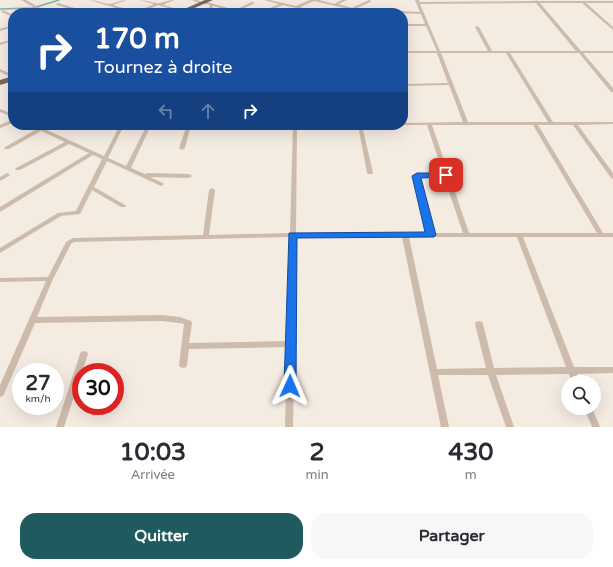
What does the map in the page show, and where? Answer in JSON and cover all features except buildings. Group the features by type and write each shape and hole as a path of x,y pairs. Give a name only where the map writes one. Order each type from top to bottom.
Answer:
{"main road":[{"path":"192,8 207,3"}],"street":[{"path":"22,0 36,8"},
{"path":"92,0 120,8"},
{"path":"110,5 125,0"},
{"path":"142,0 167,8"},
{"path":"150,8 172,0"},
{"path":"194,0 224,8"},
{"path":"266,0 276,1 300,8"},
{"path":"297,7 314,0 348,8"},
{"path":"334,5 346,0"},
{"path":"354,8 369,2 364,0"},
{"path":"536,1 613,91"},
{"path":"466,124 439,52 418,2 613,2"},
{"path":"583,2 613,29"},
{"path":"245,8 253,3"},
{"path":"58,4 71,8"},
{"path":"273,8 282,4"},
{"path":"408,13 423,13"},
{"path":"408,24 428,25"},
{"path":"477,28 491,52"},
{"path":"408,52 613,52"},
{"path":"507,52 550,123"},
{"path":"408,85 451,84"},
{"path":"534,123 601,235"},
{"path":"574,123 613,177"},
{"path":"408,124 613,123"},
{"path":"429,124 467,235"},
{"path":"7,148 39,130"},
{"path":"43,130 162,184"},
{"path":"0,251 60,214 78,213 92,188 120,130"},
{"path":"128,168 147,130"},
{"path":"182,148 187,130"},
{"path":"289,427 294,130"},
{"path":"361,130 370,173"},
{"path":"18,169 69,142"},
{"path":"0,210 93,153"},
{"path":"0,179 7,175"},
{"path":"143,175 189,176"},
{"path":"431,235 417,176 446,175"},
{"path":"92,188 123,206"},
{"path":"206,236 212,190"},
{"path":"0,394 50,279 68,243 73,240 292,235 613,235"},
{"path":"405,235 446,427"},
{"path":"519,235 572,375"},
{"path":"0,280 50,279"},
{"path":"33,320 161,318 180,320 188,323 184,365"},
{"path":"479,324 491,372 510,427"},
{"path":"186,346 290,344"},
{"path":"60,427 84,354"},
{"path":"434,372 613,370"},
{"path":"591,415 596,427"}],"waterway":[{"path":"33,8 59,0"},
{"path":"0,9 8,9"}],"route":[{"path":"290,386 292,235 431,235 417,176 446,175"}]}
